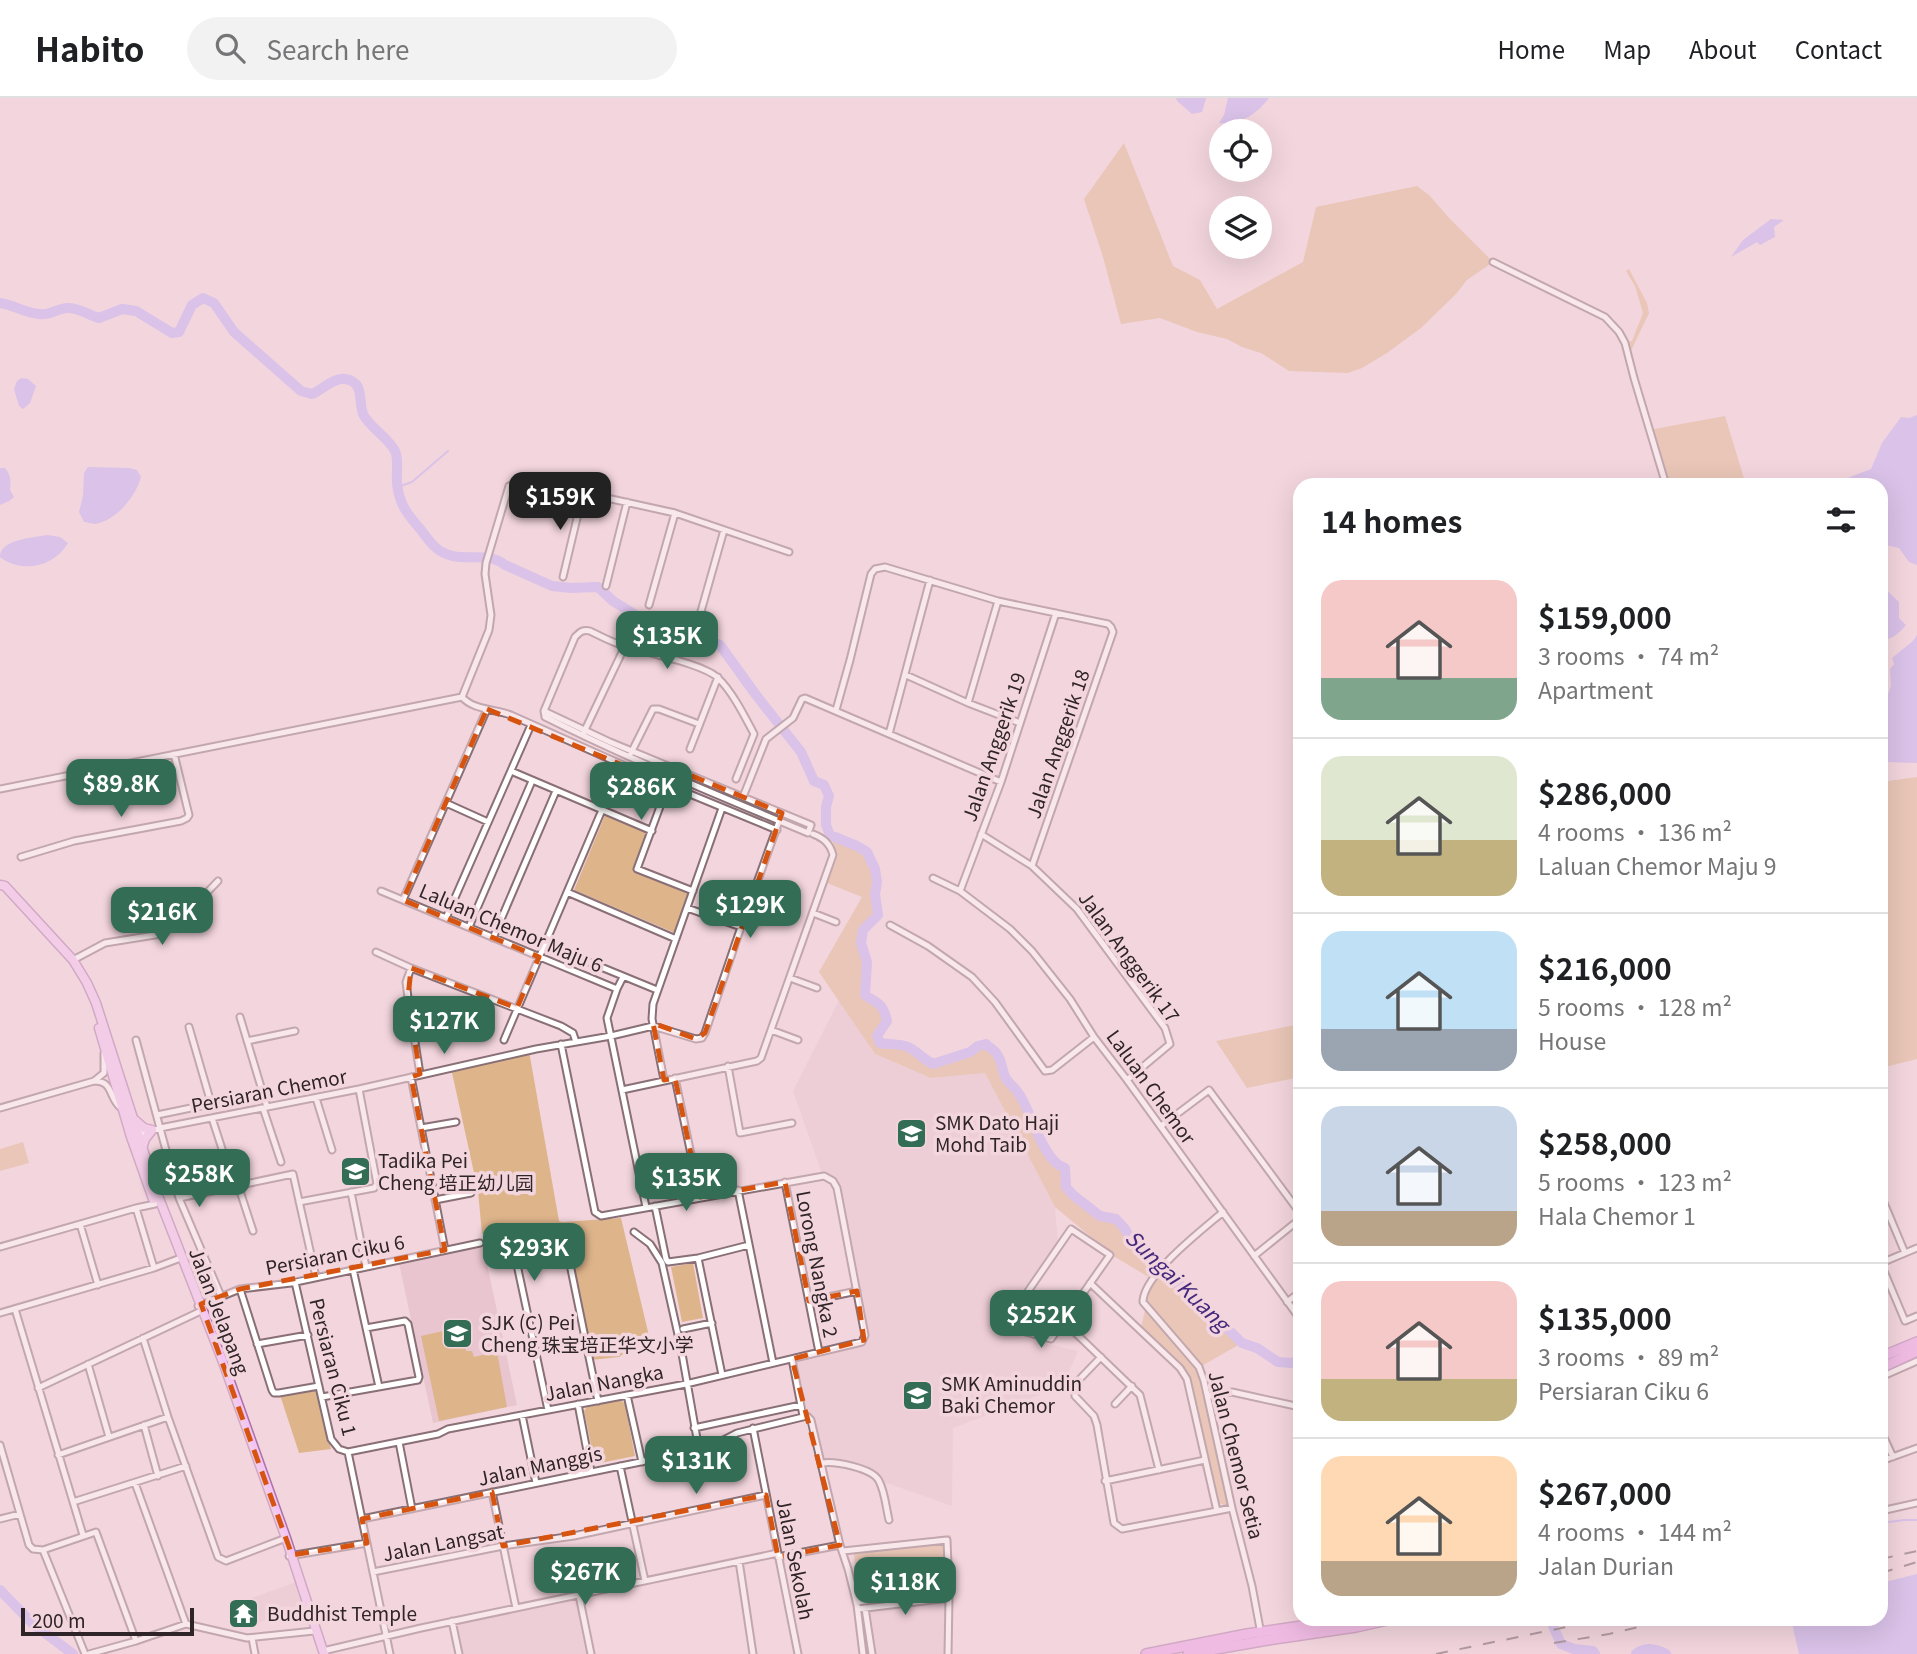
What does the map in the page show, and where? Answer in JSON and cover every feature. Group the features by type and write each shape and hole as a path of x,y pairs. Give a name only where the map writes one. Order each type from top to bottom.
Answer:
{"highway":[{"path":"1888,1354 1917,1342"},
{"path":"1888,1365 1917,1351"},
{"path":"1146,1654 1313,1626"},
{"path":"1188,1654 1261,1636 1360,1626"}],"main road":[{"name":"Jalan Jelapang","path":"1,884 73,960 96,1003 162,1208 285,1538 322,1653"},
{"name":"Jalan Jelapang","path":"1,884 63,953 89,995 140,1164 201,1308"},
{"path":"100,1032 131,1127 137,1135 135,1140 140,1164"},
{"path":"132,1115 140,1126 156,1129"},
{"path":"142,1150 145,1139 156,1129"},
{"name":"Jalan Jelapang","path":"291,1556 322,1653"}],"street":[{"path":"1493,262 1605,317 1619,332 1629,355 1664,478"},
{"path":"462,697 489,630 491,615 486,563 509,486 523,481 675,513 789,552"},
{"path":"563,577 583,493"},
{"path":"606,586 627,502"},
{"path":"649,605 675,513"},
{"path":"698,622 724,530"},
{"path":"836,710 871,574 875,569 885,568 999,601 1056,612"},
{"path":"889,734 930,580"},
{"path":"968,703 999,601"},
{"name":"Jalan Anggerik 18","path":"1032,866 1113,632 1108,624 1056,612"},
{"name":"Jalan Anggerik 19","path":"960,891 1001,782 1056,612"},
{"path":"622,1090 761,1058 832,855 825,840 811,833 672,775 544,711 580,631 586,630 625,646 689,664 718,677 754,734 736,779"},
{"path":"584,732 625,646"},
{"path":"906,675 1020,723"},
{"path":"690,749 718,677"},
{"path":"462,697 467,704 500,711 777,830"},
{"path":"0,789 462,697"},
{"path":"743,797 762,747 771,734 793,718 802,699 806,698 1001,782"},
{"path":"402,900 487,709"},
{"path":"631,753 653,709 699,724"},
{"path":"446,918 531,725"},
{"path":"631,753 811,825 811,833"},
{"path":"21,857 74,841 187,818 189,815 174,754"},
{"path":"675,769 637,869 693,891"},
{"path":"511,771 652,831"},
{"path":"469,927 533,781"},
{"path":"493,937 556,791"},
{"path":"446,803 488,822"},
{"path":"664,1080 653,1026 653,1004 722,808"},
{"path":"504,1040 602,810"},
{"path":"653,1026 696,1039 702,1038 782,813"},
{"name":"Jalan Anggerik 17","path":"981,834 1032,866 1064,895 1090,924 1166,1028 1170,1044 1127,1080"},
{"name":"Laluan Chemor","path":"933,878 960,891 1010,929 1032,951 1070,999 1094,1037 1293,1310"},
{"path":"73,960 104,943 161,934 178,923 218,881"},
{"name":"Laluan Chemor Maju 6","path":"381,891 617,989 623,977"},
{"path":"567,892 676,939"},
{"path":"687,908 741,927"},
{"path":"813,913 836,922"},
{"path":"890,925 928,946 972,976 995,1002 1045,1071 1052,1070 1094,1037"},
{"path":"545,944 657,990"},
{"path":"376,953 570,1030 576,1042"},
{"path":"411,968 406,982 420,1074"},
{"path":"790,978 817,988"},
{"path":"617,989 607,1013 646,1207"},
{"path":"240,1017 264,1093 265,1107 281,1162"},
{"name":"Persiaran Chemor","path":"137,1135 653,1026"},
{"path":"189,1027 211,1103"},
{"path":"771,1030 798,1040"},
{"path":"247,1041 295,1031"},
{"path":"136,1040 157,1115 156,1129 179,1198 221,1296"},
{"path":"561,1044 595,1212 601,1216 824,1176 833,1181 837,1188 857,1291 809,1300"},
{"path":"94,1081 104,1073 104,1048"},
{"path":"728,1066 740,1133 792,1123"},
{"path":"411,1077 445,1250"},
{"path":"675,1078 700,1197"},
{"path":"0,1108 102,1081 116,1104 123,1110"},
{"path":"299,1202 374,1188 377,1184 359,1089"},
{"path":"1161,1126 1209,1090 1293,1204"},
{"path":"157,1115 264,1093"},
{"path":"316,1098 331,1150"},
{"path":"212,1118 253,1231"},
{"path":"421,1128 456,1122"},
{"path":"179,1198 293,1174 316,1278"},
{"name":"Lorong Nangka 2","path":"785,1182 819,1352"},
{"path":"738,1190 773,1363"},
{"path":"351,1192 366,1267"},
{"path":"435,1200 471,1193"},
{"path":"0,1247 156,1204"},
{"path":"655,1206 668,1262 698,1258 749,1245"},
{"path":"136,1208 154,1268"},
{"name":"Jalan Chemor Setia","path":"1223,1212 1170,1259 1145,1289 1143,1302 1199,1367 1252,1586 1261,1636"},
{"path":"1888,1212 1905,1253"},
{"path":"80,1224 98,1285"},
{"path":"1254,1256 1293,1225"},
{"path":"1071,1229 1110,1255 1090,1283 1051,1339 1004,1326 1071,1229"},
{"path":"548,1410 512,1241 562,1232 564,1235 598,1401"},
{"path":"634,1232 650,1244 662,1263 681,1348 699,1450"},
{"name":"Persiaran Ciku 6","path":"38,1388 240,1289 316,1278 480,1243"},
{"path":"1888,1260 1917,1248"},
{"path":"698,1258 722,1375"},
{"path":"0,1313 178,1259"},
{"path":"353,1269 379,1387"},
{"path":"1888,1280 1905,1321 1917,1316"},
{"name":"Persiaran Ciku 1","path":"295,1282 331,1439 339,1450 348,1452"},
{"path":"1090,1283 1180,1368 1187,1379 1217,1511"},
{"path":"240,1289 274,1393 319,1386"},
{"name":"Jalan Nangka","path":"348,1452 438,1434 449,1429 686,1384 862,1342 865,1335 857,1291"},
{"path":"1287,1302 1293,1297"},
{"path":"15,1309 83,1535"},
{"path":"322,1397 418,1380 408,1324 405,1321 366,1328"},
{"path":"1063,1321 1142,1399 1159,1470"},
{"path":"683,1329 712,1323"},
{"path":"257,1344 308,1335"},
{"path":"143,1338 218,1557 226,1561 285,1538"},
{"path":"1101,1357 1074,1385 1075,1396 1094,1416 1097,1425 1114,1523 1122,1529 1232,1508"},
{"path":"792,1359 800,1405 805,1416 811,1420 841,1548 872,1654"},
{"path":"1888,1374 1917,1361"},
{"path":"88,1364 109,1437"},
{"path":"1115,1404 1132,1387"},
{"path":"1208,1396 1232,1392 1293,1405"},
{"path":"627,1395 642,1462"},
{"path":"578,1405 591,1472"},
{"path":"694,1428 800,1405"},
{"path":"523,1415 536,1483"},
{"name":"Jalan Manggis","path":"362,1519 699,1450 737,1433 805,1416"},
{"path":"58,1455 168,1417"},
{"path":"144,1425 158,1475"},
{"name":"Jalan Sekolah","path":"753,1428 798,1654"},
{"path":"399,1442 412,1508"},
{"path":"0,1445 29,1545 33,1549 43,1550 93,1532 98,1534 136,1641"},
{"path":"1888,1446 1893,1457"},
{"path":"1888,1459 1916,1450"},
{"path":"348,1452 390,1654"},
{"path":"1105,1480 1205,1460"},
{"path":"822,1463 850,1466 874,1475 879,1480 889,1520"},
{"path":"73,1502 186,1466"},
{"path":"620,1466 645,1581"},
{"path":"135,1483 186,1623"},
{"path":"492,1492 516,1608"},
{"name":"Jalan Langsat","path":"373,1572 503,1546 574,1536 766,1495"},
{"path":"1888,1509 1917,1503"},
{"path":"0,1519 20,1514"},
{"path":"322,1653 452,1621 739,1561 841,1548 947,1540 950,1591 860,1606"},
{"path":"291,1556 367,1543"},
{"path":"43,1550 87,1654 136,1641 186,1623 252,1638 314,1631"},
{"path":"739,1561 753,1654"},
{"path":"579,1594 591,1654"},
{"path":"860,1606 949,1598 948,1654"},
{"path":"860,1606 863,1654"},
{"path":"452,1621 459,1654"},
{"path":"252,1638 256,1654"}],"highlighted area":[{"path":"487,709 668,784 675,769 782,813 705,1033 696,1039 653,1023 664,1080 675,1078 700,1197 785,1182 809,1301 857,1291 864,1340 792,1359 840,1545 778,1557 766,1495 503,1546 492,1492 362,1519 367,1543 292,1555 201,1304 240,1289 445,1250 411,1077 420,1074 408,998 411,968 517,1008 539,957 403,900"}],"shaded area":[{"path":"1176,98 1206,98 1202,112 1192,114"},
{"path":"1228,98 1269,98 1247,118 1222,119"},
{"path":"1124,143 1173,266 1200,280 1217,309 1303,262 1316,207 1417,186 1429,195 1493,262 1467,280 1421,328 1387,353 1348,373 1289,371 1261,353 1227,339 1197,332 1160,318 1121,324 1084,199"},
{"path":"1771,219 1784,220 1774,227 1775,237 1760,245 1757,242 1731,257 1743,240"},
{"path":"1629,269 1647,303 1649,313 1629,355 1625,343 1632,341 1643,313 1635,286 1626,271"},
{"path":"21,378 28,379 36,386 30,403 23,409 19,406 14,389"},
{"path":"1917,415 1917,565 1909,562 1899,548 1888,546 1888,478 1848,478 1871,469 1882,443 1901,417"},
{"path":"1725,416 1744,478 1664,478 1649,430"},
{"path":"88,467 129,468 137,470 141,477 135,492 124,506 110,518 95,524 84,522 79,512 84,473"},
{"path":"0,468 5,468 8,473 10,490 14,497 0,505"},
{"path":"47,535 60,537 68,543 55,558 27,566 0,557 1,551 11,543"},
{"path":"1888,592 1899,602 1899,618 1906,625 1889,639"},
{"path":"1917,635 1917,763 1888,762 1888,694 1891,686 1890,669 1894,664 1892,658"},
{"path":"1917,777 1917,1059 1888,1066 1888,781"},
{"path":"606,813 648,832 635,869 691,892 675,933 574,890"},
{"path":"830,835 867,852 875,869 878,915 863,930 861,943 867,962 865,995 882,1007 887,1021 877,1036 880,1043 908,1047 933,1064 970,1053 978,1046 986,1044 999,1058 1005,1077 1024,1102 1050,1156 1065,1168 1066,1188 1100,1216 1116,1219 1133,1243 1242,1343 1198,1368 1231,1508 1217,1502 1188,1379 1173,1357 1141,1328 1152,1279 1115,1257 1055,1207 985,1073 931,1078 875,1054 819,972 862,897 827,883 838,856"},
{"name":"SMK Dato Haji Mohd Taib","path":"839,1000 875,1054 931,1078 985,1073 1055,1207 1058,1244 997,1331 1078,1351 1063,1386 953,1428 952,1506 819,1459 812,1420 803,1416 792,1359 864,1340 840,1195 823,1177 793,1091"},
{"path":"1293,1025 1293,1078 1247,1088 1216,1041"},
{"path":"529,1051 559,1221 621,1218 649,1336 619,1357 591,1360 563,1223 482,1234 478,1191 451,1068"},
{"path":"23,1142 29,1163 0,1171 0,1149"},
{"name":"SJK (C) Pei Cheng 珠宝培正华文小学","path":"483,1245 517,1405 433,1423 399,1263"},
{"path":"693,1263 703,1318 682,1322 671,1267"},
{"path":"461,1327 466,1351 472,1351 474,1357 491,1353 490,1348 496,1346 507,1407 439,1421 421,1336"},
{"path":"316,1390 331,1449 299,1453 280,1395"},
{"path":"621,1400 625,1404 635,1456 595,1464 584,1411 587,1407"},
{"path":"951,1535 951,1588 859,1597 853,1547"},
{"path":"1917,1574 1917,1654 1799,1654 1793,1626 1888,1626 1888,1581"},
{"path":"296,1582 303,1604 258,1623 252,1598"},
{"path":"951,1588 950,1654 870,1654 859,1597"},
{"path":"582,1595 594,1654 459,1654 452,1621"}],"waterway":[{"path":"0,303 43,314 71,308 99,318 122,309 136,311 172,333 179,332 192,305 203,298 214,303 234,332 301,391 312,394 341,379 356,384 363,414 395,451 398,490 405,508 434,546 452,556 497,560 552,586 598,587 613,601 647,622 686,641 702,638 720,645 801,752 814,781 824,785 829,796 826,825 830,835 867,852 875,869 878,915 863,930 861,943 867,962 865,995 882,1007 887,1021 877,1036 880,1043 908,1047 933,1064 986,1044 999,1058 1005,1077 1024,1102 1050,1156 1065,1168 1066,1187 1073,1195 1100,1216 1116,1219 1133,1243 1242,1343 1257,1348 1278,1362 1293,1363"},
{"path":"398,487 412,482 448,451"},
{"path":"1888,1522 1917,1520"},
{"path":"0,1590 33,1624 73,1654"},
{"name":"Sungai Kuang","path":"1553,1626 1561,1644 1574,1649 1593,1651 1595,1654"},
{"name":"Sungai Kuang","path":"1636,1654 1651,1649 1666,1654"}],"railway":[{"path":"1888,1557 1917,1551"},
{"path":"1888,1571 1917,1562"},
{"path":"1436,1654 1571,1626"},
{"path":"1554,1643 1643,1626"}],"place":[{"name":"SMK Dato Haji Mohd Taib","path":"912,1134"},
{"name":"Tadika Pei Cheng 培正幼儿园","path":"355,1172"},
{"name":"SJK (C) Pei Cheng 珠宝培正华文小学","path":"458,1334"},
{"name":"SMK Aminuddin Baki Chemor","path":"918,1395"},
{"name":"Buddhist Temple","path":"244,1614"}]}
